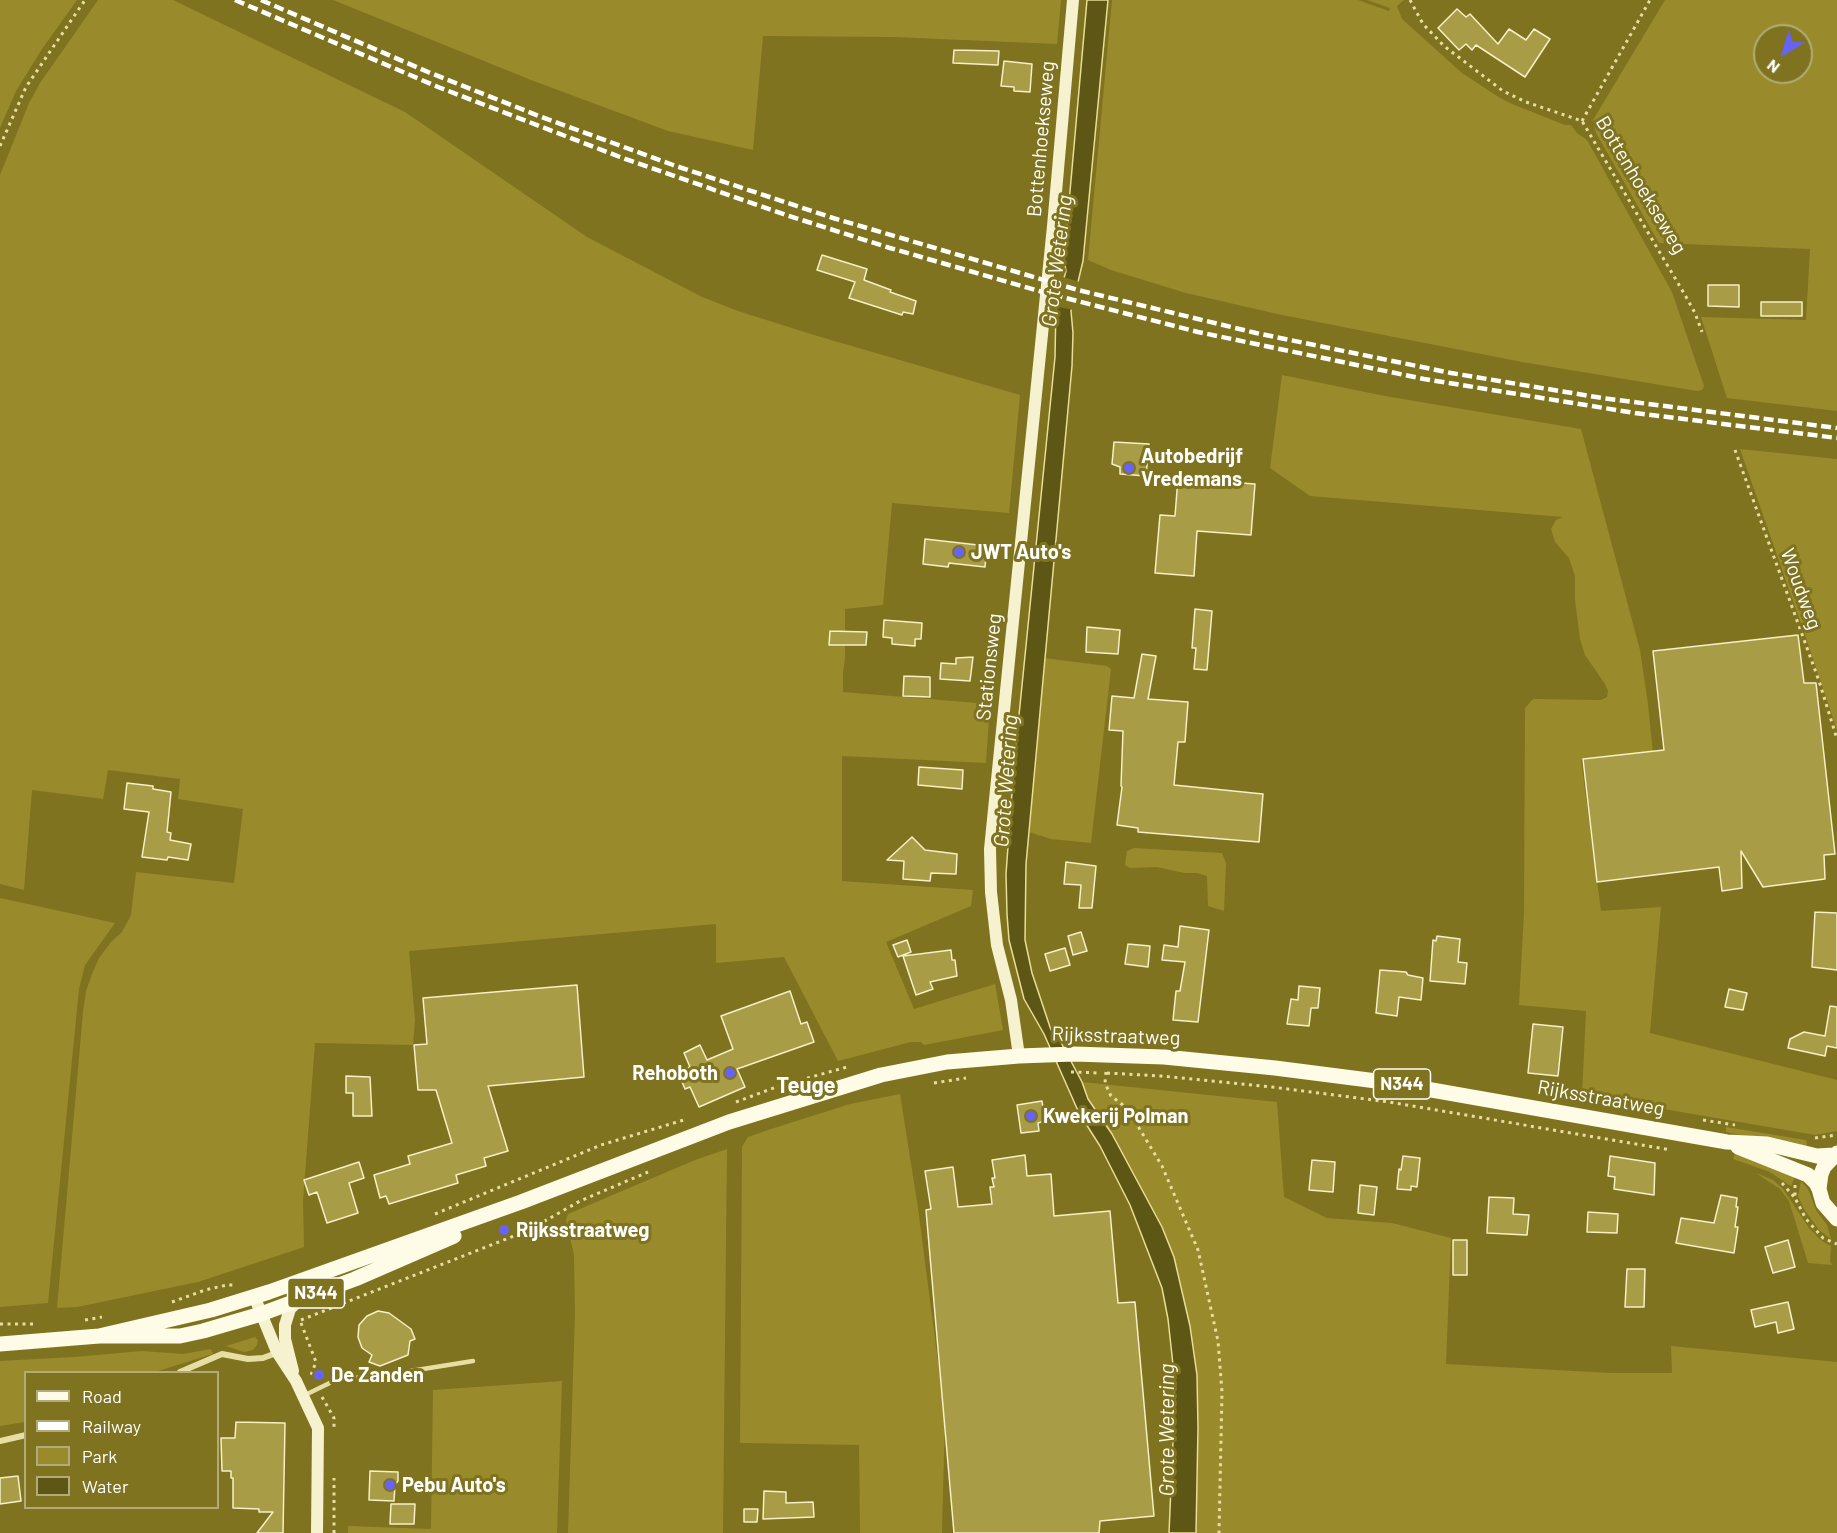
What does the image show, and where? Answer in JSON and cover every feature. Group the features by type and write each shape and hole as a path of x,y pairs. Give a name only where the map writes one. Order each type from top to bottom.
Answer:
{"main road":[{"name":"Rijksstraatweg","path":"99,1336 211,1310 262,1294 521,1202 729,1122 881,1075 947,1062 1043,1054 1164,1057 1392,1083 1727,1142 1767,1144 1817,1156 1835,1154"},
{"name":"Rijksstraatweg","path":"1727,1142 1808,1175 1819,1189"},
{"name":"N344","path":"1835,1154 1824,1167 1819,1189 1823,1203 1837,1219"},
{"name":"Rijksstraatweg","path":"0,1344 99,1336 180,1336 215,1328 355,1279 472,1228 521,1202"}],"street":[{"name":"Bottenhoekseweg","path":"1047,281 1072,0"},
{"name":"Stationsweg","path":"1019,1056 1011,1000 997,945 991,892 990,849 1047,281"},
{"path":"262,1294 319,1432 316,1533"},
{"path":"283,1347 285,1325 290,1309 300,1299"},
{"path":"182,1371 222,1354 248,1359 263,1358 283,1347"},
{"path":"0,1441 24,1435"}],"lane":[{"path":"303,1396 342,1377 367,1378 473,1362"}],"path":[{"path":"0,147 26,87 85,0"},
{"name":"Bottenhoekseweg","path":"1410,0 1423,24 1444,46 1503,91 1526,102 1582,121 1690,304 1702,332"},
{"path":"1582,121 1650,0"},
{"name":"Woudweg","path":"1735,450 1819,681 1837,739"},
{"path":"735,1102 779,1086 856,1065"},
{"name":"Rijksstraatweg","path":"1086,1072 1161,1076 1377,1101 1674,1151"},
{"path":"1106,1073 1108,1090 1127,1108 1162,1167 1198,1250 1218,1341 1220,1361 1222,1403 1219,1533"},
{"path":"932,1083 977,1077"},
{"path":"428,1217 601,1145 690,1119"},
{"path":"1818,1138 1837,1135"},
{"path":"285,1325 529,1230 580,1201 657,1168"},
{"path":"1781,1182 1795,1198 1811,1226 1823,1238 1837,1244"},
{"path":"169,1304 205,1290 226,1285 241,1286"},
{"path":"84,1320 105,1317"},
{"path":"0,1324 39,1323"}],"green space":[{"path":"0,0 77,0 16,91 0,128"},
{"path":"98,0 173,0 405,112 587,237 702,297 814,335 1020,395 1009,513 892,503 883,605 845,609 843,672 843,692 990,704 986,763 842,756 842,881 973,890 971,906 886,942 914,1009 995,984 1003,1030 924,1045 921,1042 911,1042 838,1061 784,957 716,963 716,924 409,951 415,1020 413,1045 315,1043 303,1201 304,1247 198,1282 77,1307 57,1308 83,1012 86,991 92,974 99,958 122,932 131,915 136,872 234,883 243,809 178,799 180,779 108,770 103,799 32,790 24,890 0,884 0,175 29,103 40,83"},
{"path":"333,0 1061,0 1057,44 893,37 763,36 753,150 668,131 531,80"},
{"path":"1112,0 1358,0 1389,11 1390,8 1367,0 1404,0 1397,6 1402,19 1462,73 1512,104 1565,125 1571,125 1587,140 1672,292 1704,386 1702,390 1522,362 1282,315 1186,293 1111,270 1088,260"},
{"path":"1665,0 1837,0 1837,411 1727,398 1701,317 1806,320 1810,249 1659,243 1596,133 1593,120"},
{"path":"1282,375 1385,396 1581,429 1640,650 1653,754 1581,760 1601,911 1661,907 1650,1033 1837,1080 1837,1131 1815,1135 1582,1095 1586,1011 1519,1005 1524,912 1525,708 1533,699 1601,700 1607,697 1608,691 1585,655 1580,639 1575,600 1575,576 1569,558 1555,542 1551,529 1556,520 1563,517 1310,496 1270,468"},
{"path":"1740,449 1837,459 1837,730 1805,635"},
{"path":"1044,658 1107,666 1111,669 1091,843 1051,839 1029,832"},
{"path":"1134,848 1222,853 1226,863 1224,911 1208,906 1207,876 1157,867 1130,868 1125,865 1127,851"},
{"path":"0,898 115,923 85,965 79,989 48,1303 0,1307"},
{"path":"1082,1082 1277,1102 1284,1197 1327,1218 1392,1223 1451,1238 1446,1364 1611,1373 1672,1373 1671,1346 1837,1362 1837,1533 1196,1533 1197,1375 1180,1279 1174,1257 1112,1134 1088,1099"},
{"path":"900,1094 918,1208 945,1416 942,1533 860,1533 859,1445 740,1443 742,1147 748,1137 771,1129 850,1104"},
{"path":"1726,1127 1806,1140 1807,1145 1806,1148 1726,1132"},
{"path":"727,1149 723,1533 568,1533 575,1313 574,1255 566,1220 568,1214 695,1160"},
{"path":"1735,1153 1795,1177 1791,1186 1770,1172 1733,1159"},
{"path":"1756,1173 1773,1180 1783,1189 1809,1228 1822,1241 1831,1246 1832,1265 1808,1263 1789,1201 1780,1189"},
{"path":"1801,1181 1808,1189 1816,1210 1827,1225 1831,1239 1819,1230 1804,1209 1798,1196"},
{"path":"255,1337 258,1340 253,1350 244,1352 226,1346"},
{"path":"211,1349 213,1354 158,1371 24,1371 24,1422 0,1426 0,1361 142,1351 183,1354"},
{"path":"562,1381 557,1533 348,1533 348,1526 431,1529 433,1390"}],"water":[{"path":"1087,0 1108,0 1083,261 1071,311 1072,366 1026,864 1025,940 1032,973 1051,1030 1057,1035 1082,1082 1088,1099 1112,1134 1162,1227 1174,1257 1190,1326 1197,1375 1196,1533 1169,1533 1174,1374 1162,1288 1130,1205 1100,1146 1079,1113 1044,1034 1024,999 1009,940 1007,914 1006,874 1014,765 1055,357 1056,306 1066,271 1064,259"}],"pier":[{"path":"1063,277 1080,282 1073,310 1055,306"}],"building":[{"path":"1457,9 1466,17 1470,14 1498,44 1509,29 1526,40 1534,29 1550,39 1525,77 1476,45 1472,50 1466,44 1459,50 1438,28"},
{"path":"954,50 999,51 998,65 953,63"},
{"path":"1004,61 1032,64 1030,92 1014,91 1014,87 1001,86"},
{"path":"822,255 867,269 864,280 916,301 913,314 903,312 902,315 849,298 855,282 817,270"},
{"path":"1708,285 1739,285 1739,307 1708,306"},
{"path":"1761,302 1802,302 1802,316 1761,316"},
{"path":"1114,442 1149,444 1146,476 1120,474 1120,467 1112,464"},
{"path":"1178,478 1255,484 1251,535 1197,531 1194,576 1155,573 1160,515 1175,516"},
{"path":"925,539 987,546 985,567 949,563 948,567 923,564"},
{"path":"1195,609 1212,611 1207,670 1194,669 1196,648 1192,648"},
{"path":"884,620 922,623 921,639 915,639 915,646 892,644 892,638 883,637"},
{"path":"1087,627 1120,630 1118,654 1086,652"},
{"path":"830,631 867,632 866,645 829,645"},
{"path":"1798,635 1804,683 1816,683 1835,854 1824,855 1825,879 1763,887 1741,851 1742,888 1722,891 1719,867 1597,882 1583,759 1664,750 1653,651"},
{"path":"1142,654 1156,656 1148,699 1188,702 1185,742 1178,742 1174,785 1263,794 1259,842 1138,832 1138,828 1117,825 1122,787 1123,731 1109,730 1112,696 1134,698"},
{"path":"973,657 970,681 940,679 941,663 956,664 956,658"},
{"path":"904,676 930,677 930,697 903,696"},
{"path":"919,767 963,770 962,789 918,785"},
{"path":"127,783 153,786 153,789 171,792 167,832 171,833 170,840 191,844 188,860 142,857 149,812 124,809"},
{"path":"912,837 925,850 957,854 956,874 931,873 930,881 903,879 904,861 887,860"},
{"path":"1066,862 1096,866 1092,908 1079,908 1081,885 1064,884"},
{"path":"1815,912 1837,913 1837,970 1812,967"},
{"path":"1180,926 1209,930 1198,1022 1173,1020 1176,991 1180,991 1185,962 1162,960 1164,945 1178,947"},
{"path":"1081,932 1087,951 1073,955 1068,936"},
{"path":"1437,936 1460,939 1458,962 1467,963 1465,984 1430,981 1433,940 1436,941"},
{"path":"907,940 911,952 898,957 893,945"},
{"path":"1128,944 1150,946 1148,967 1125,964"},
{"path":"1065,948 1070,965 1050,971 1045,954"},
{"path":"951,950 957,976 930,982 933,989 916,995 903,956"},
{"path":"1380,970 1406,972 1408,975 1423,978 1421,1000 1399,997 1397,1016 1376,1013"},
{"path":"577,985 584,1077 488,1086 508,1151 484,1158 486,1166 456,1175 458,1183 389,1204 386,1196 380,1198 374,1175 410,1164 408,1156 452,1143 436,1090 418,1090 414,1045 427,1044 423,998"},
{"path":"1299,986 1320,988 1318,1008 1311,1008 1309,1026 1287,1024 1291,999 1298,1000"},
{"path":"1729,989 1747,993 1743,1010 1725,1007"},
{"path":"790,991 801,1024 807,1022 814,1042 737,1069 745,1087 699,1107 690,1087 685,1089 678,1072 690,1067 684,1053 700,1045 707,1060 733,1049 721,1016"},
{"path":"1830,1006 1837,1007 1837,1048 1827,1046 1825,1056 1788,1048 1790,1039 1804,1032 1825,1036"},
{"path":"1533,1024 1563,1027 1558,1076 1528,1073"},
{"path":"346,1076 370,1077 372,1116 353,1116 353,1093 346,1093"},
{"path":"1042,1101 1045,1121 1038,1123 1039,1131 1021,1133 1017,1105"},
{"path":"1025,1155 1027,1176 1051,1174 1054,1216 1110,1211 1118,1303 1135,1302 1154,1516 1100,1521 1099,1533 954,1533 926,1210 931,1209 925,1171 953,1167 958,1207 992,1204 990,1187 994,1187 992,1178 995,1178 992,1160"},
{"path":"1403,1156 1420,1158 1417,1187 1411,1186 1411,1190 1397,1189"},
{"path":"1610,1156 1655,1163 1654,1195 1614,1189 1615,1177 1608,1176"},
{"path":"1312,1160 1335,1162 1333,1192 1309,1190"},
{"path":"359,1162 364,1178 349,1183 358,1213 327,1223 317,1192 309,1195 304,1180"},
{"path":"1360,1185 1377,1187 1374,1215 1358,1213"},
{"path":"1721,1195 1737,1198 1735,1227 1738,1227 1734,1253 1676,1243 1681,1218 1714,1223"},
{"path":"1489,1197 1514,1198 1513,1214 1529,1215 1527,1235 1487,1233"},
{"path":"1588,1212 1618,1214 1617,1233 1587,1232"},
{"path":"1453,1240 1467,1240 1467,1275 1453,1275"},
{"path":"1788,1240 1795,1267 1773,1273 1765,1247"},
{"path":"1627,1269 1645,1269 1644,1307 1625,1307"},
{"path":"1788,1302 1794,1329 1778,1333 1776,1322 1755,1327 1751,1310"},
{"path":"378,1311 389,1313 411,1329 415,1339 410,1341 408,1355 380,1366 369,1362 372,1355 362,1348 358,1337 359,1325 367,1316"},
{"path":"236,1422 285,1423 283,1533 257,1533 273,1512 233,1508 233,1478 231,1478 231,1471 222,1471 221,1438 235,1438"},
{"path":"370,1471 398,1472 394,1501 369,1500"},
{"path":"18,1476 21,1501 0,1504 0,1478"},
{"path":"764,1491 786,1492 786,1503 813,1502 814,1517 763,1519"},
{"path":"391,1504 415,1504 414,1524 390,1524"},
{"path":"744,1509 758,1509 757,1522 744,1522"}],"railway":[{"path":"235,0 438,87 620,157 786,215 1046,293 1198,332 1424,379 1635,413 1837,438"},
{"path":"261,0 428,72 673,165 833,218 1078,290 1256,333 1451,373 1602,398 1837,428"}],"place":[{"name":"Autobedrijf Vredemans","path":"1129,468"},
{"name":"JWT Auto's","path":"959,552"},
{"name":"Rehoboth","path":"730,1073"},
{"name":"Kwekerij Polman","path":"1031,1116"},
{"name":"Rijksstraatweg","path":"504,1230"},
{"name":"De Zanden","path":"319,1375"},
{"name":"Pebu Auto's","path":"390,1485"}],"district":[{"name":"Teuge","path":"806,1086"}],"water label":[{"name":"Grote Wetering","path":"1057,261"},
{"name":"Grote Wetering","path":"1006,781"},
{"name":"Grote Wetering","path":"1167,1430"}]}
